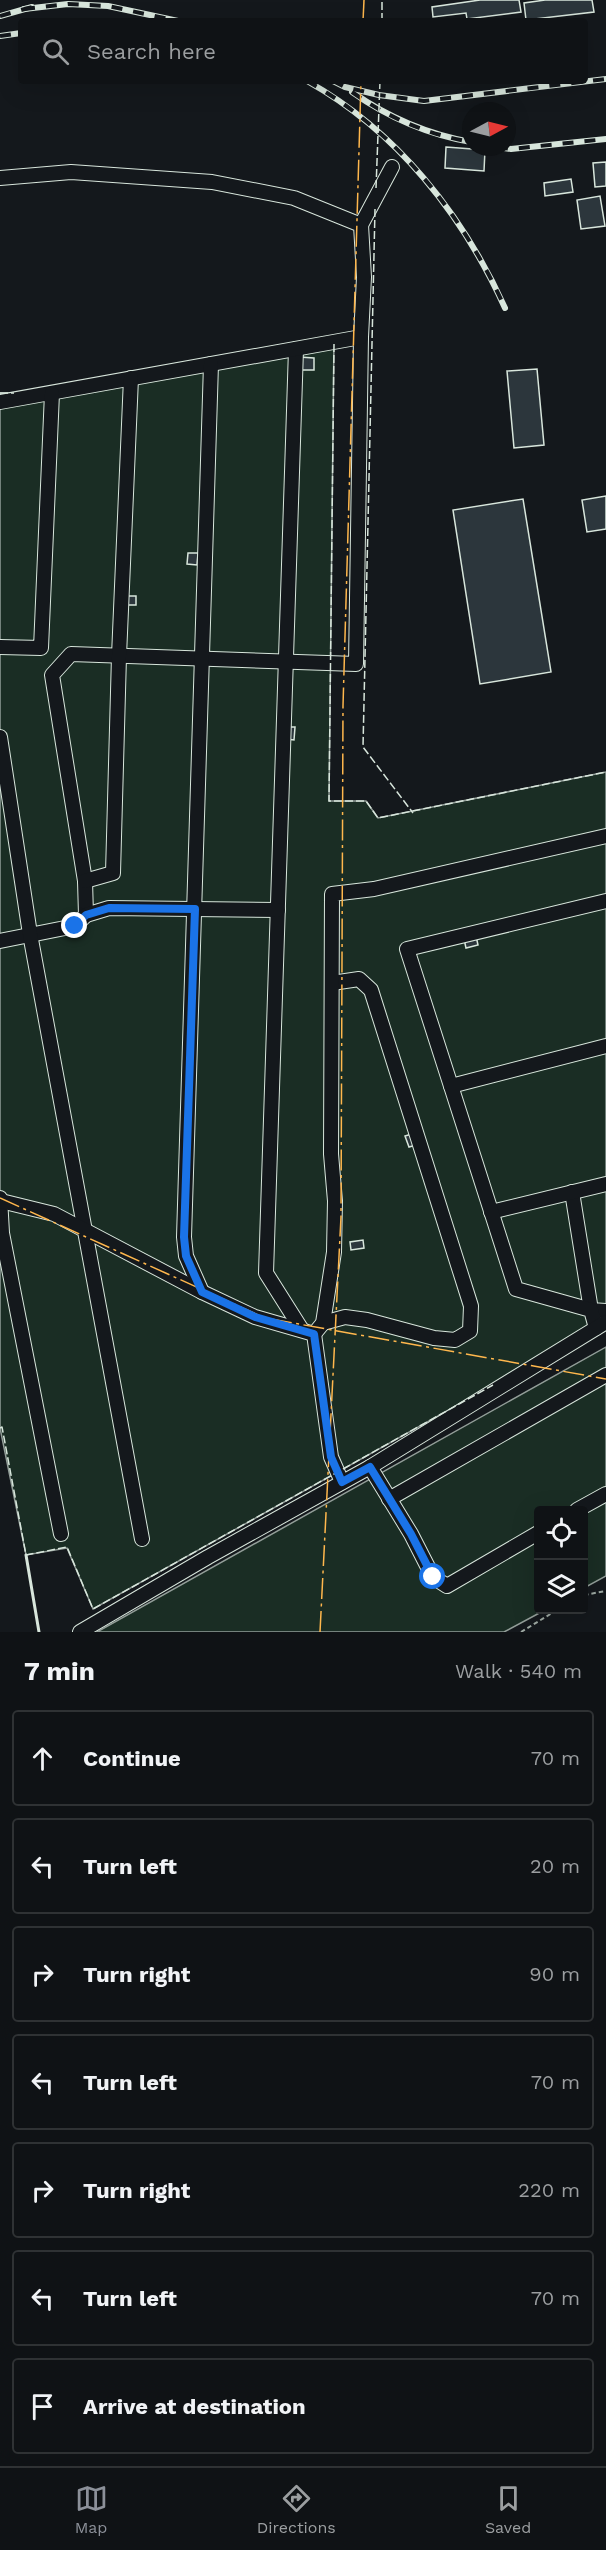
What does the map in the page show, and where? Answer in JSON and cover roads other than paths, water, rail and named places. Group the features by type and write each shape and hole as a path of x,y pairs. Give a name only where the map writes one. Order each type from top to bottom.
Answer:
{"street":[{"path":"86,915 86,881 52,675 71,654 356,664 364,277 361,225 392,167"},
{"path":"0,178 71,172 212,182 294,198 361,225"},
{"path":"0,402 361,337"},
{"path":"296,349 266,1273 313,1329"},
{"path":"202,1292 186,1256 184,1237 211,364"},
{"path":"86,881 113,873 119,656 131,378"},
{"path":"0,647 41,648 52,393"},
{"path":"0,737 30,934 142,1539"},
{"path":"342,1482 331,1457 313,1329 334,1252 331,1154 332,894 374,889 606,836"},
{"path":"606,901 407,949 516,1289 591,1310 606,1311"},
{"path":"0,940 75,926 86,915 109,908 278,910"},
{"path":"62,1534 2,1233 0,1199 54,1214 83,1227 202,1292 255,1317 313,1329 345,1317 434,1338 455,1340 470,1331 471,1306 371,990 359,979 332,983"},
{"path":"451,1086 606,1046"},
{"path":"491,1212 606,1184"},
{"path":"80,1632 370,1467 601,1325 591,1310 572,1192"},
{"path":"389,1499 606,1375"},
{"path":"370,1467 433,1577 447,1586 534,1535"},
{"path":"585,1506 606,1494"}],"railway":[{"path":"24,9 68,4 108,6 164,18"},
{"path":"0,16 32,7"},
{"path":"0,36 18,33"},
{"path":"588,81 606,79"},
{"path":"312,84 340,101 370,124 424,178 448,208 469,240 505,308"},
{"path":"339,84 379,95 424,101 565,84"},
{"path":"352,92 408,124 462,140"},
{"path":"516,148 606,139"}]}
